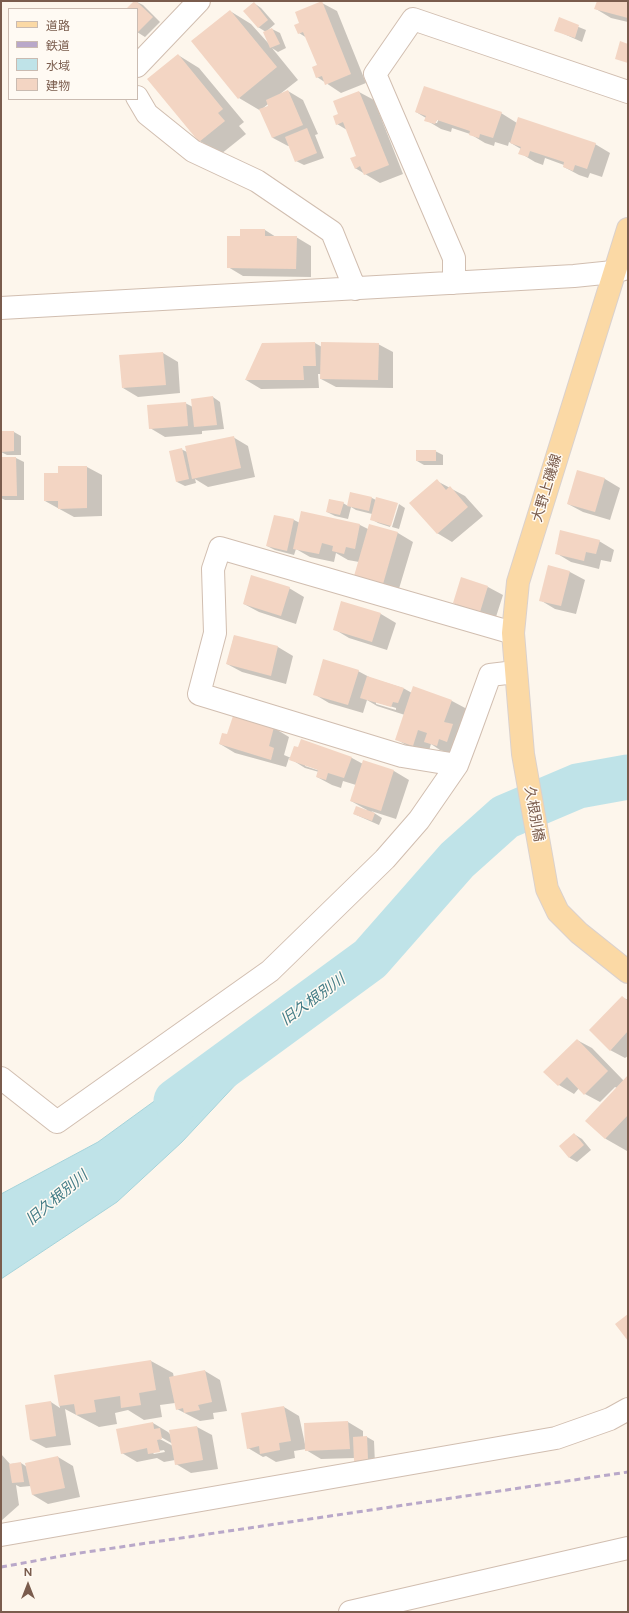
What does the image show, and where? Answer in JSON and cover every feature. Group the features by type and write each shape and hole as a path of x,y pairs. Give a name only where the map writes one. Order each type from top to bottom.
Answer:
{"main road":[{"name":"大野上磯線","path":"523,754 515,672 513,633 518,582 621,270 628,229"},
{"name":"久根別橋","path":"523,754 547,889 558,912 578,933 628,972"}],"street":[{"path":"138,65 199,1"},
{"path":"454,283 454,258 375,74 413,19 628,92"},
{"path":"138,99 147,114 193,151 257,181 332,232 355,289"},
{"path":"1,308 454,283 621,270"},
{"path":"457,765 402,756 199,694 215,634 213,569 220,548 513,633"},
{"path":"1,1078 57,1122 270,971 385,859 419,820 457,765 490,675 515,672"},
{"path":"1,1535 556,1438 610,1419 628,1409"},
{"path":"350,1612 628,1548"}],"water":[{"path":"219,1054 238,1082 182,1142 117,1202 1,1279 1,1194 98,1142"}],"building":[{"path":"134,1 136,1 153,17 138,32 138,8 127,8"},
{"path":"322,1 351,74 325,85 322,76 316,78 312,67 317,65 303,32 298,34 294,25 299,23 295,12"},
{"path":"597,1 628,1 628,18 594,9"},
{"path":"254,2 268,20 258,28 243,11"},
{"path":"230,10 277,67 238,99 191,41"},
{"path":"559,17 579,25 575,38 554,31"},
{"path":"272,28 280,44 270,48 263,32"},
{"path":"620,41 628,44 628,63 615,59"},
{"path":"178,54 223,109 218,113 225,121 199,142 147,79"},
{"path":"424,86 502,112 493,138 480,134 479,138 469,135 470,131 437,120 435,124 424,121 426,116 415,112"},
{"path":"288,90 303,125 272,138 259,109 268,106 266,100"},
{"path":"359,91 389,165 364,175 360,166 355,169 350,158 356,156 343,122 336,125 333,116 338,114 333,101"},
{"path":"518,117 596,143 587,169 575,165 573,171 563,167 564,162 530,151 528,157 518,154 521,147 510,143"},
{"path":"307,128 317,153 295,162 285,137"},
{"path":"240,229 265,229 265,236 297,236 296,269 227,268 227,236 240,236"},
{"path":"315,342 316,366 303,366 304,380 245,380 262,343"},
{"path":"321,342 379,343 378,380 320,379"},
{"path":"163,352 166,385 122,388 119,355"},
{"path":"213,396 217,425 194,427 191,399"},
{"path":"186,402 188,426 149,429 147,405"},
{"path":"1,431 14,431 14,451 1,452"},
{"path":"234,436 241,468 192,479 185,446"},
{"path":"182,448 189,479 176,482 169,451"},
{"path":"416,450 436,450 436,461 416,461"},
{"path":"1,457 16,457 17,496 1,496"},
{"path":"58,466 87,466 87,508 58,509 58,501 44,501 44,473 58,473"},
{"path":"577,470 605,478 595,512 567,504"},
{"path":"437,479 446,490 450,486 468,507 437,534 409,503"},
{"path":"350,492 372,497 369,511 347,506"},
{"path":"376,497 398,503 391,526 370,520"},
{"path":"329,499 344,502 340,515 326,512"},
{"path":"301,511 360,524 355,549 346,547 344,554 332,551 333,546 322,543 319,554 293,549"},
{"path":"274,515 294,519 287,551 266,546"},
{"path":"369,524 398,532 383,584 354,576"},
{"path":"560,530 600,540 596,554 586,552 584,561 555,554"},
{"path":"548,565 570,571 561,606 539,601"},
{"path":"251,575 290,587 281,616 243,604"},
{"path":"461,577 488,586 480,612 453,603"},
{"path":"341,601 381,613 372,642 333,630"},
{"path":"234,635 278,646 271,676 226,664"},
{"path":"323,659 359,670 348,705 313,695"},
{"path":"367,676 404,688 398,703 393,702 391,707 360,698"},
{"path":"413,686 452,700 444,722 453,724 447,742 439,739 437,746 424,742 427,733 418,730 413,746 395,740"},
{"path":"233,716 274,727 269,746 274,748 271,760 219,744 222,733 227,734"},
{"path":"301,739 352,757 344,778 328,773 326,780 316,777 318,770 289,760 294,746 298,747"},
{"path":"363,760 394,770 381,811 350,801"},
{"path":"356,806 375,813 372,821 353,814"},
{"path":"622,996 628,1001 628,1031 610,1051 589,1030"},
{"path":"577,1039 608,1071 584,1095 567,1077 558,1086 543,1072"},
{"path":"628,1075 628,1115 605,1139 585,1121"},
{"path":"574,1133 584,1145 569,1158 559,1146"},
{"path":"628,1314 628,1341 615,1324"},
{"path":"151,1360 156,1390 139,1393 141,1405 121,1408 120,1396 94,1400 96,1412 76,1415 74,1404 59,1406 54,1375"},
{"path":"205,1370 212,1402 198,1405 200,1410 184,1413 183,1408 176,1410 169,1377"},
{"path":"51,1401 56,1436 30,1440 25,1405"},
{"path":"284,1406 291,1441 279,1443 280,1450 260,1454 259,1446 247,1449 241,1413"},
{"path":"348,1421 350,1449 305,1451 304,1423"},
{"path":"153,1422 154,1429 160,1428 162,1439 157,1440 160,1452 148,1454 147,1448 121,1454 116,1429"},
{"path":"197,1426 203,1460 175,1465 169,1430"},
{"path":"367,1436 368,1460 354,1461 353,1437"},
{"path":"58,1456 65,1488 32,1495 25,1463"},
{"path":"21,1462 24,1482 12,1483 9,1464"}],"waterway":[{"name":"旧久根別川","path":"176,1101 370,959 457,860 505,817 578,786 628,777"}],"railway":[{"path":"1,1567 73,1554 628,1472"}]}
